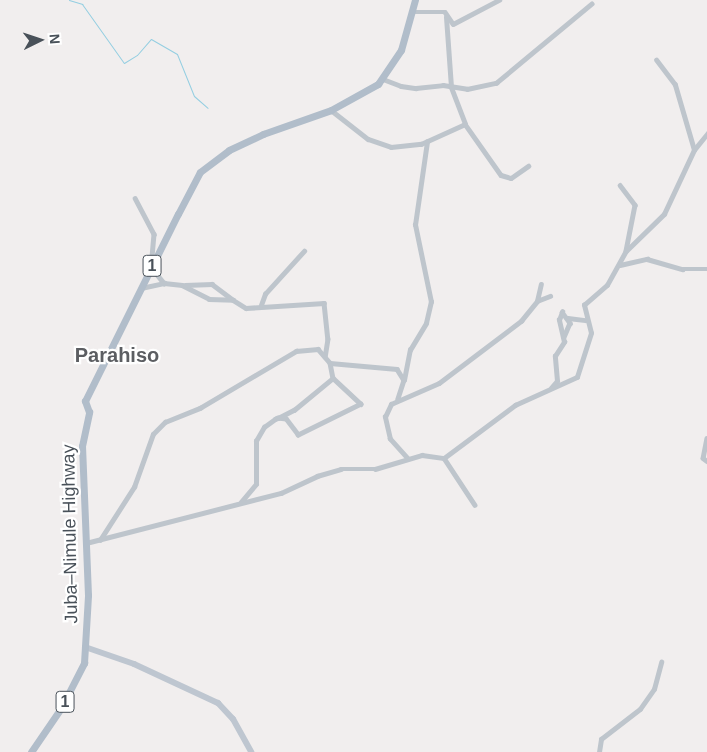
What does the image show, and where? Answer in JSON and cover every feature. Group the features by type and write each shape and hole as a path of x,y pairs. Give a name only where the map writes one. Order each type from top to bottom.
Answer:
{"main road":[{"name":"Juba–Nimule Highway","path":"85,647 86,543 82,446 89,412 85,401 151,267 200,172 208,164 247,140 331,110 383,78 401,50 415,0"},
{"name":"1","path":"31,752 76,682 84,664 85,647"}],"street":[{"path":"446,17 453,24 462,22 500,0"},
{"path":"383,78 401,86 467,89 496,83 591,4"},
{"path":"413,12 445,12 451,87 464,124 501,175 511,178 528,166"},
{"path":"656,60 675,85 694,150"},
{"path":"331,110 368,139 391,147 406,148 427,142 464,124"},
{"path":"626,251 664,214 694,150 707,134"},
{"path":"398,400 410,350 426,323 431,302 415,225 427,142"},
{"path":"444,458 515,405 577,377 591,333 584,306 607,285 620,265 626,251 635,206 620,185"},
{"path":"135,198 154,234 151,267 164,283"},
{"path":"260,305 265,294 304,251"},
{"path":"620,265 647,259 683,269 707,269"},
{"path":"141,288 164,283 182,285 212,284 246,308 260,305 324,303 328,339 325,357"},
{"path":"408,459 390,439 387,429 387,411 398,400 430,388 458,371 521,322 537,301 541,284"},
{"path":"182,285 208,298 233,300"},
{"path":"537,301 550,296"},
{"path":"548,391 558,382 556,356 570,323 562,312 559,320 564,337"},
{"path":"568,318 581,317 587,321"},
{"path":"100,540 134,487 153,434 165,422 200,408 296,351 318,349 330,363 333,378 361,404 298,435 286,419 278,418"},
{"path":"330,363 398,369 404,380"},
{"path":"241,502 256,484 256,441 264,428 294,410 333,378"},
{"path":"707,438 702,458 707,461"},
{"path":"86,543 281,493 324,474 341,469 375,469 408,459 434,454 444,458 475,505"},
{"path":"85,647 134,664 218,703 233,719 251,752"},
{"path":"599,752 601,739 640,709 654,689 661,662"}],"waterway":[{"path":"69,0 82,4 124,63 137,55 151,39 177,54 194,96 208,108"}],"district":[{"name":"Parahiso","path":"117,355"}]}
